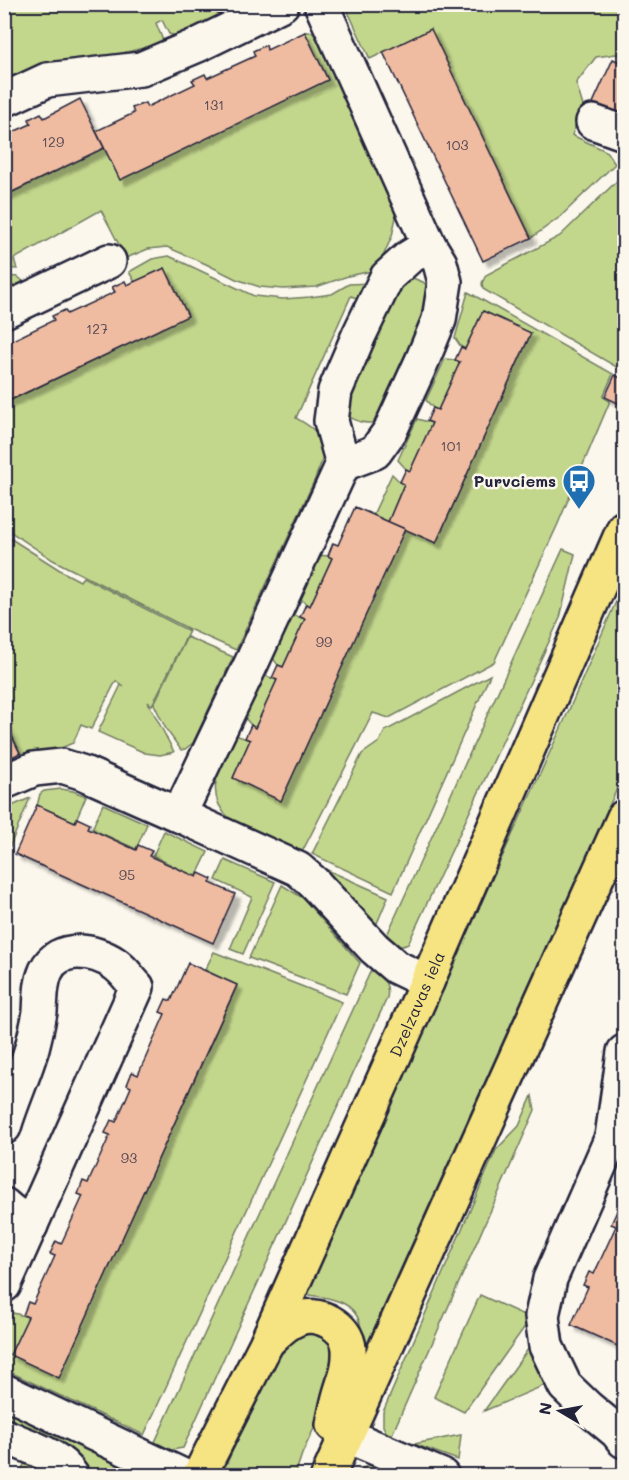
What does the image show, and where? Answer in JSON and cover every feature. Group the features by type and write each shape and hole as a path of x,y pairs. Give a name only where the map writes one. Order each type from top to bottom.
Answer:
{"main road":[{"name":"Dzelzavas iela","path":"199,1476 266,1344 427,982 624,528"},
{"path":"336,1456 624,817"},
{"path":"266,1344 285,1325 299,1318 318,1318 332,1323 344,1333 349,1346 349,1366 333,1426 336,1456"}],"street":[{"path":"4,100 47,80 141,69 200,44 282,4"},
{"path":"321,4 429,245 440,263 445,282 439,320 423,361 390,431 375,452 343,464"},
{"path":"593,122 624,133"},
{"path":"179,815 343,464 331,421 335,391 359,335 387,277 408,258 429,245"},
{"path":"4,311 109,261"},
{"path":"4,782 34,769 62,766 84,773 298,868 374,948 396,967 427,982"},
{"path":"4,1127 32,1047 44,977 50,964 58,957 82,952 98,955 119,967 137,987 4,1285"},
{"path":"624,1052 612,1137 550,1279 542,1316 546,1346 565,1386 617,1432 624,1441"},
{"path":"4,1205 31,1226"},
{"path":"4,1391 183,1476"},
{"path":"4,1436 50,1456 69,1470 72,1476"},
{"path":"336,1456 442,1476"}],"green space":[{"path":"214,4 218,13 216,20 176,36 169,34 162,20 156,23 164,43 5,84 5,5"},
{"path":"345,5 624,5 624,55 596,57 576,83 583,106 572,135 606,151 615,164 560,217 531,238 431,30 370,59"},
{"path":"305,32 312,32 317,39 390,197 396,217 392,236 377,270 348,276 316,287 283,289 260,287 236,279 167,247 148,249 126,258 101,210 14,259 17,269 5,268 5,196 104,148 121,179 328,80"},
{"path":"617,181 624,184 624,365 618,368 483,289 482,283 486,275 560,236"},
{"path":"169,256 254,296 283,299 310,297 332,294 349,284 370,283 362,300 351,296 296,418 318,434 323,444 323,457 236,650 191,630 53,560 5,528 5,403 188,316 165,268 135,282 129,272 152,259"},
{"path":"5,276 18,277 24,282 5,291"},
{"path":"410,277 423,282 432,290 433,308 378,422 359,422 343,412 383,296"},
{"path":"468,292 613,374 603,397 610,401 557,526 494,662 389,718 373,713 302,852 229,818 216,798 217,777 235,735 250,740 233,778 281,800 405,529 436,543 531,333 483,311 465,349 461,347 455,338"},
{"path":"445,359 460,362 438,410 426,400"},
{"path":"417,419 432,423 410,471 398,460"},
{"path":"392,474 404,484 388,522 373,515"},
{"path":"5,535 80,581 83,577 189,631 152,705 148,702 174,752 160,755 145,753 98,732 121,685 124,687 116,681 91,729 81,725 73,743 25,763 5,720"},
{"path":"563,549 575,554 560,618 408,944 396,945 386,937"},
{"path":"317,555 332,558 310,606 298,596"},
{"path":"624,583 624,773 358,1364 362,1336 356,1315 343,1303 303,1294 565,719"},
{"path":"290,614 305,619 283,667 278,665 271,656"},
{"path":"187,637 233,657 193,743 181,750 166,729 154,704"},
{"path":"263,675 277,680 255,728 244,717"},
{"path":"490,675 393,892 312,854 362,754 379,742 385,731"},
{"path":"61,789 86,796 75,822 37,806 40,794 44,791"},
{"path":"30,798 5,858 5,809"},
{"path":"103,804 147,824 136,849 92,829"},
{"path":"164,831 208,852 196,877 153,856"},
{"path":"225,860 275,882 243,954 230,949 252,897 216,880"},
{"path":"325,869 388,897 375,928"},
{"path":"282,885 303,898 360,963 346,994 249,958"},
{"path":"214,952 342,1002 144,1435 14,1374 5,1365 5,1329 13,1313 28,1317 10,1355 59,1377 237,986 205,970"},
{"path":"372,968 386,984 387,998 183,1448 171,1450 155,1442"},
{"path":"532,1096 535,1110 390,1439 383,1426 383,1412 496,1150 519,1126"},
{"path":"480,1295 526,1316 526,1325 464,1412 434,1397"},
{"path":"310,1328 338,1346 335,1383 302,1454 295,1475 221,1476 281,1345"},
{"path":"531,1345 534,1363 550,1383 484,1411"},
{"path":"4,1405 131,1467 127,1475 92,1475 74,1458 5,1426"},
{"path":"461,1435 458,1460 414,1444"},
{"path":"26,1460 41,1471 45,1475 19,1476"},
{"path":"370,1465 380,1468 377,1475 356,1476 360,1469"}],"building":[{"path":"431,29 531,238 483,261 383,52"},
{"path":"305,32 328,80 120,180 96,131 134,113 132,108 145,103 147,107 195,84 192,80 205,74 207,78 255,56 253,51 266,45 267,50"},
{"path":"613,59 624,64 624,118 593,103"},
{"path":"80,99 104,148 4,196 4,136 31,124 29,119 41,113 44,118"},
{"path":"165,268 188,316 4,403 4,339 7,343 54,320 52,316 65,310 67,314 115,292 112,287 125,281 127,285"},
{"path":"483,311 531,333 436,543 388,522 404,484 400,482 406,469 410,471 432,423 427,421 433,408 438,410 460,362 455,360 461,347 465,349"},
{"path":"615,375 624,380 624,394 620,404 605,397"},
{"path":"355,507 405,529 281,801 233,778 250,740 245,738 251,725 255,728 277,680 272,678 278,665 283,667 305,619 300,617 306,604 310,606 332,558 328,556 333,543 338,545"},
{"path":"4,721 20,753 4,761"},
{"path":"37,805 75,822 77,818 90,824 88,828 136,850 138,845 152,851 149,856 197,877 199,873 212,879 210,883 235,894 213,943 15,854"},
{"path":"188,963 237,985 59,1378 10,1355 28,1317 23,1315 28,1302 33,1304 55,1256 50,1254 56,1241 61,1244 83,1196 78,1194 83,1181 88,1183 110,1135 105,1133 111,1120 116,1122 131,1087 127,1085 132,1072 138,1075 165,1014 160,1012 166,999 171,1001"},
{"path":"624,1206 624,1337 620,1347 571,1325 588,1287 583,1285 589,1272 594,1274 616,1226 611,1224 617,1211 621,1213"},
{"path":"4,1470 17,1475 4,1476"}],"place":[{"name":"Purvciems","path":"579,510"}]}
